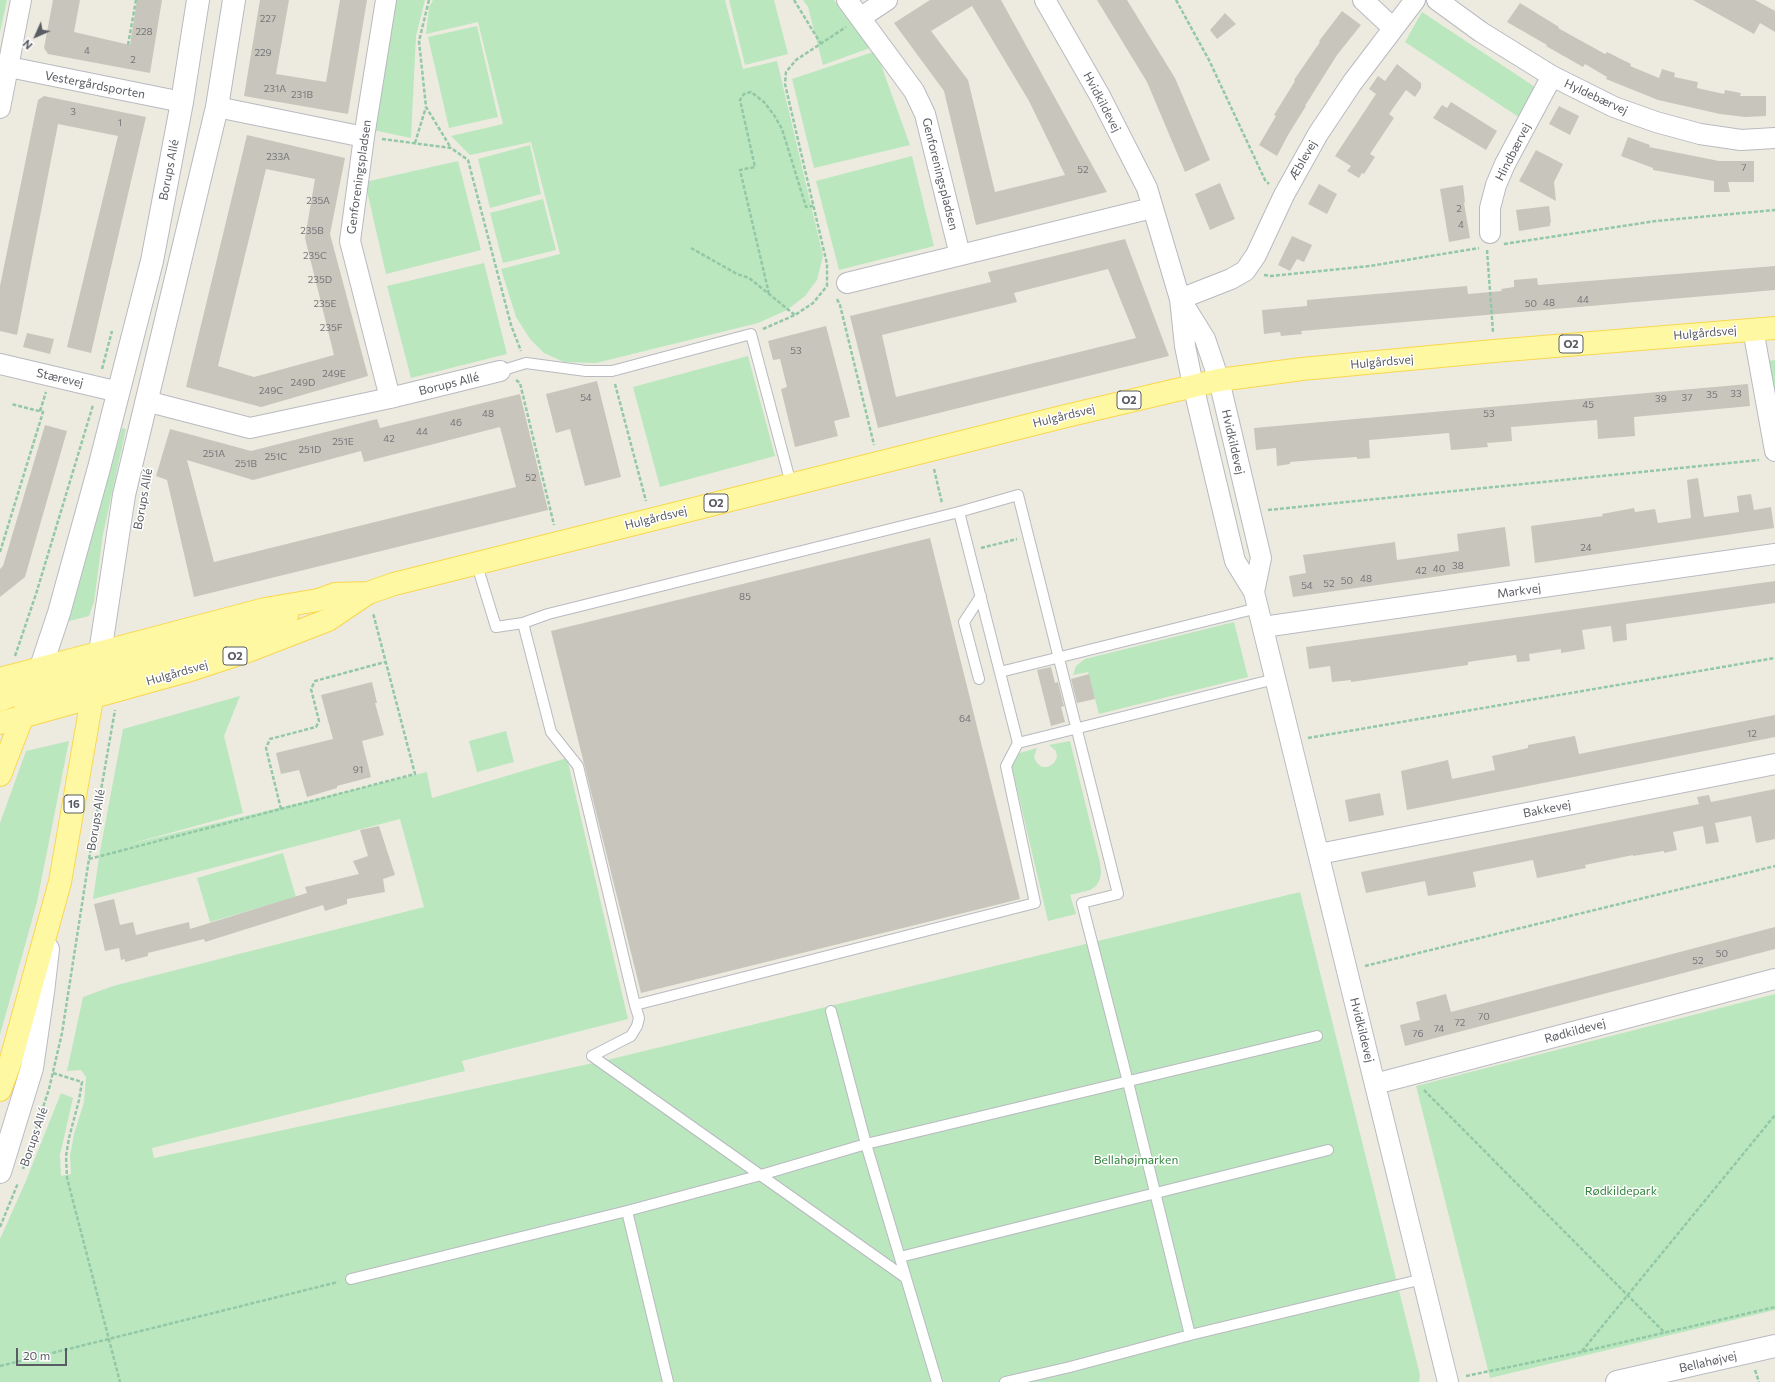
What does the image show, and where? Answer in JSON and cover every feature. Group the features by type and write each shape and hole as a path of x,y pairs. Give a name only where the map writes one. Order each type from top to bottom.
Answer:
{"main road":[{"name":"Hulgårdsvej","path":"0,723 187,671 248,651 328,620 368,593 394,584 476,562 558,543 1193,385 1302,369 1494,351 1775,328"},
{"name":"Hulgårdsvej","path":"4,678 38,677 98,663 265,609 318,600 335,594 368,593"},
{"path":"22,717 52,691 98,663"},
{"name":"Borups Allé","path":"52,910 60,882 98,663"},
{"path":"0,700 38,677"},
{"name":"Borups Allé","path":"0,775 38,677"},
{"name":"16","path":"0,1090 10,1063 52,910"}],"street":[{"path":"0,108 21,0"},
{"name":"Borups Allé","path":"38,677 63,598 119,392 152,260 182,102 198,0"},
{"name":"Borups Allé","path":"98,663 124,495 217,106 234,0"},
{"name":"Genforeningspladsen","path":"386,0 364,137 350,241 390,398"},
{"name":"Genforeningspladsen","path":"847,0 914,91 925,114 960,255"},
{"path":"860,18 887,0"},
{"name":"Hvidkildevej","path":"1045,0 1100,96 1147,188 1180,299 1185,346 1193,385 1235,561 1256,600 1448,1381"},
{"path":"1363,0 1392,28"},
{"name":"Æblevej","path":"1180,299 1232,279 1245,271 1256,255 1284,195 1318,134 1352,83 1392,28 1415,0"},
{"name":"Hyldebærvej","path":"1437,0 1481,32 1552,76 1614,107 1656,122 1700,134 1741,140 1775,138"},
{"name":"Vestergårdsporten","path":"9,67 182,102"},
{"name":"Hindbærvej","path":"1496,239 1490,208 1496,185 1505,164 1552,76"},
{"path":"217,106 364,137"},
{"path":"838,291 960,255 1152,208"},
{"name":"Hvidkildevej","path":"1180,299 1205,338 1219,380 1261,558 1256,600"},
{"path":"1753,330 1771,455"},
{"name":"Stærevej","path":"0,364 96,394 119,392"},
{"name":"Borups Allé","path":"146,401 250,428 390,398 500,371"},
{"name":"Markvej","path":"1263,628 1775,554"},
{"name":"Bakkevej","path":"1319,854 1775,764"},
{"name":"Borups Allé","path":"10,1175 32,1068 43,992 52,910"},
{"name":"Rødkildevej","path":"1375,1084 1775,979"},
{"name":"Bellahøjvej","path":"1617,1382 1775,1346"}],"lane":[{"path":"500,371 526,363 586,371 612,371 751,334 791,484"},
{"path":"476,562 496,627 523,623 548,614 959,512 1018,495 1118,894 1082,903 1128,1082 1190,1336"},
{"path":"635,1005 1035,903 1006,766 1018,743 959,512"},
{"path":"979,679 964,622 981,596"},
{"path":"1000,672 1256,600"},
{"path":"523,623 551,732 578,766 639,1018 637,1026 631,1036 592,1056 906,1278"},
{"path":"1018,743 1275,679"},
{"path":"831,1011 866,1144 937,1382"},
{"path":"350,1279 627,1211 761,1175 866,1144 1317,1036"},
{"path":"900,1258 1328,1150"},
{"path":"627,1211 668,1382"},
{"path":"1005,1382 1423,1279"}],"path":[{"path":"128,45 136,0"},
{"path":"415,143 426,106 418,41 429,0"},
{"path":"794,0 820,44"},
{"path":"1176,0 1209,60 1265,180 1284,195"},
{"path":"751,334 795,315 813,303 827,286 827,264 785,84 786,72 796,60 860,18"},
{"path":"769,294 740,170 756,167 740,100 744,94 751,92 764,102 774,114 782,130 806,208 813,206"},
{"path":"426,106 451,148 468,160 511,325 526,363"},
{"path":"364,137 451,148"},
{"path":"1496,239 1656,221 1775,210"},
{"path":"1271,276 1370,266 1486,247 1491,312"},
{"path":"691,248 737,274 749,278 795,315"},
{"path":"827,286 838,291 840,305 878,463"},
{"path":"4,678 36,594 96,394 113,326"},
{"path":"500,371 520,383 558,543"},
{"path":"612,371 651,519"},
{"path":"0,552 43,412 11,404"},
{"path":"930,450 939,492"},
{"path":"1250,512 1771,455"},
{"path":"969,551 1028,536"},
{"path":"90,859 415,774 368,593"},
{"path":"1291,742 1775,658"},
{"path":"281,809 266,748 270,739 316,727 319,721 311,689 315,681 385,662"},
{"name":"Borups Allé","path":"22,1171 54,1074 118,690"},
{"path":"1347,970 1775,866"},
{"path":"32,1068 82,1082 66,1156 67,1178 120,1382"},
{"path":"1409,1074 1665,1333"},
{"path":"1581,1352 1775,1115"},
{"name":"Borups Allé","path":"0,1227 10,1175"},
{"path":"0,1366 350,1279"},
{"path":"1448,1381 1775,1307"}],"green space":[{"path":"0,0 7,0 0,32"},
{"path":"394,0 425,0 416,36 411,138 373,130"},
{"path":"433,0 725,0 743,69 777,61 823,256 817,280 805,296 787,310 758,323 596,363 564,362 544,353 530,339 516,317 501,269 560,254 531,142 470,155 451,136 503,124 478,22 426,34 429,7"},
{"path":"729,0 774,0 788,54 745,65"},
{"path":"803,0 834,0 870,48 823,65 808,7"},
{"path":"1422,12 1538,89 1520,118 1405,42"},
{"path":"477,26 498,117 449,128 428,37"},
{"path":"876,51 910,145 814,168 792,79"},
{"path":"530,145 541,194 490,208 478,159"},
{"path":"912,156 934,246 839,270 816,181"},
{"path":"458,161 481,250 386,274 365,182"},
{"path":"543,199 556,250 503,263 490,213"},
{"path":"484,263 507,354 411,378 387,286"},
{"path":"748,356 775,456 660,487 633,387"},
{"path":"1775,360 1775,399 1767,361"},
{"path":"122,428 126,429 103,534 94,602 89,616 69,621"},
{"path":"1234,622 1248,677 1099,714 1088,672 1073,675 1076,666 1085,659"},
{"name":"Bellahøjmarken","path":"240,696 224,736 243,813 126,845 427,772 432,798 567,758 628,1019 462,1061 465,1071 152,1148 154,1158 607,1060 1300,892 1420,1375 1419,1382 0,1382 0,1239 25,1183 61,1093 73,1098 60,1155 61,1176 71,1174 70,1156 74,1134 84,1102 86,1077 81,1070 67,1071 83,997 113,986 424,907 400,819 93,899 100,851 123,729"},
{"path":"506,731 514,762 477,772 469,741"},
{"path":"69,741 37,902 0,1035 0,823 26,751"},
{"path":"1070,741 1101,872 1100,879 1096,886 1090,890 1070,895 1076,914 1048,921 1012,767 1013,759 1020,753 1037,748 1034,757 1037,763 1042,767 1048,767 1054,763 1057,757 1056,751 1049,745"},
{"path":"283,853 296,897 210,922 197,878"},
{"name":"Rødkildepark","path":"1775,994 1775,1310 1490,1378 1416,1086"}],"building":[{"path":"53,0 80,0 74,32 130,45 137,0 162,0 150,73 48,54 44,48"},
{"path":"260,0 289,0 276,74 326,82 340,0 367,0 348,114 244,96"},
{"path":"930,0 1001,0 1107,192 976,225 944,91 894,23","holes":["972,6 1029,101 1065,175 995,192 968,80 931,31"]},
{"path":"1097,0 1127,0 1175,78 1210,160 1185,172 1147,82"},
{"path":"1693,0 1755,0 1775,11 1775,32 1760,23 1754,34"},
{"path":"1520,3 1559,27 1558,28 1605,54 1607,52 1631,64 1630,66 1659,78 1662,69 1675,73 1674,77 1698,82 1697,88 1724,94 1725,90 1741,93 1740,96 1766,96 1766,116 1745,117 1720,114 1658,100 1606,79 1607,77 1585,64 1583,67 1507,22"},
{"path":"1342,11 1361,25 1337,55 1305,106 1277,156 1259,145 1276,116 1274,115 1295,81 1294,80 1320,42 1319,41"},
{"path":"1225,13 1236,24 1217,39 1210,30"},
{"path":"1397,64 1421,83 1421,88 1415,97 1406,90 1389,114 1394,118 1370,154 1375,157 1364,174 1362,173 1359,178 1347,171 1351,166 1335,156 1376,94 1369,89 1378,76 1385,81"},
{"path":"44,96 146,117 91,353 67,347 118,136 58,124 17,335 0,331 0,286 38,100"},
{"path":"1451,102 1497,131 1486,150 1433,118 1442,105 1447,108"},
{"path":"1559,106 1579,116 1570,135 1549,124"},
{"path":"247,135 345,158 330,234 368,376 261,407 186,387","holes":["266,169 315,179 305,238 334,355 254,377 218,366"]},
{"path":"1628,137 1650,145 1649,147 1719,161 1754,161 1754,182 1728,182 1730,192 1714,192 1714,181 1653,170 1653,168 1621,156"},
{"path":"1536,150 1563,164 1554,182 1556,201 1519,181"},
{"path":"1220,183 1235,219 1210,230 1195,194"},
{"path":"1319,184 1337,194 1327,214 1308,204"},
{"path":"1463,185 1464,203 1470,238 1449,242 1440,189"},
{"path":"1549,206 1550,226 1519,231 1516,210"},
{"path":"1292,236 1312,245 1304,262 1297,259 1290,271 1278,265"},
{"path":"1125,239 1169,356 878,428 850,316 991,282 988,272","holes":["1108,269 1136,338 896,397 882,335 1017,302 1014,293"]},
{"path":"1775,266 1775,290 1301,331 1302,334 1281,336 1280,332 1264,334 1262,310 1307,306 1307,300 1467,286 1468,294 1502,291 1501,289 1514,287 1514,280 1537,278 1538,285"},
{"path":"826,326 850,417 834,421 838,436 795,447 781,389 787,387 780,359 773,360 768,341"},
{"path":"27,333 54,339 50,354 23,347"},
{"path":"597,381 621,477 585,486 570,429 556,433 546,394"},
{"path":"1748,384 1750,406 1634,417 1635,436 1598,439 1597,420 1511,427 1512,441 1487,443 1488,447 1451,450 1449,433 1369,440 1370,458 1357,459 1357,457 1290,462 1290,464 1277,466 1276,448 1256,450 1254,428"},
{"path":"520,394 548,510 194,597 167,480 156,476 170,429 251,451 377,419 380,428","holes":["500,427 516,487 214,562 187,460 253,480 361,451 364,462"]},
{"path":"45,425 67,431 25,577 0,597 0,569 3,566"},
{"path":"1698,478 1704,517 1739,512 1737,496 1751,494 1754,510 1771,507 1774,528 1535,563 1531,526 1603,516 1602,514 1634,508 1635,512 1655,509 1658,523 1691,518 1687,480"},
{"path":"1505,527 1510,566 1293,597 1289,576 1306,573 1303,555 1395,542 1397,560 1459,551 1457,534"},
{"path":"930,538 1020,899 641,993 551,631"},
{"path":"1775,581 1775,603 1626,624 1627,640 1613,642 1611,626 1582,630 1585,649 1561,653 1561,649 1529,654 1530,661 1517,662 1516,655 1468,662 1468,665 1351,682 1351,680 1332,682 1330,666 1309,669 1306,647"},
{"path":"1051,667 1055,683 1058,682 1064,706 1061,707 1065,722 1051,726 1037,670"},
{"path":"1089,674 1095,699 1077,703 1071,679"},
{"path":"372,682 377,703 375,703 384,735 362,741 371,777 337,786 337,788 307,797 299,770 281,774 276,753 333,739 321,695"},
{"path":"1775,715 1775,737 1407,810 1401,771 1448,760 1452,779 1495,770 1492,756 1528,748 1528,745 1575,736 1579,754"},
{"path":"1775,789 1775,839 1756,843 1751,816 1715,823 1719,842 1706,844 1703,826 1673,832 1677,850 1664,853 1664,851 1633,855 1585,865 1586,868 1537,878 1533,860 1473,872 1476,887 1428,896 1425,881 1366,893 1361,872 1699,804 1697,797 1709,795 1711,802"},
{"path":"1380,793 1384,815 1349,822 1345,800"},
{"path":"379,826 395,875 383,879 385,892 347,899 347,904 325,911 323,905 205,942 204,939 148,953 148,956 125,962 125,959 121,960 119,948 105,951 94,904 114,899 120,925 133,922 136,935 189,922 190,929 307,893 305,887 359,874 353,861 368,856 360,830"},
{"path":"1775,927 1775,949 1405,1046 1400,1025 1420,1020 1416,1002 1446,994 1451,1012"}]}
